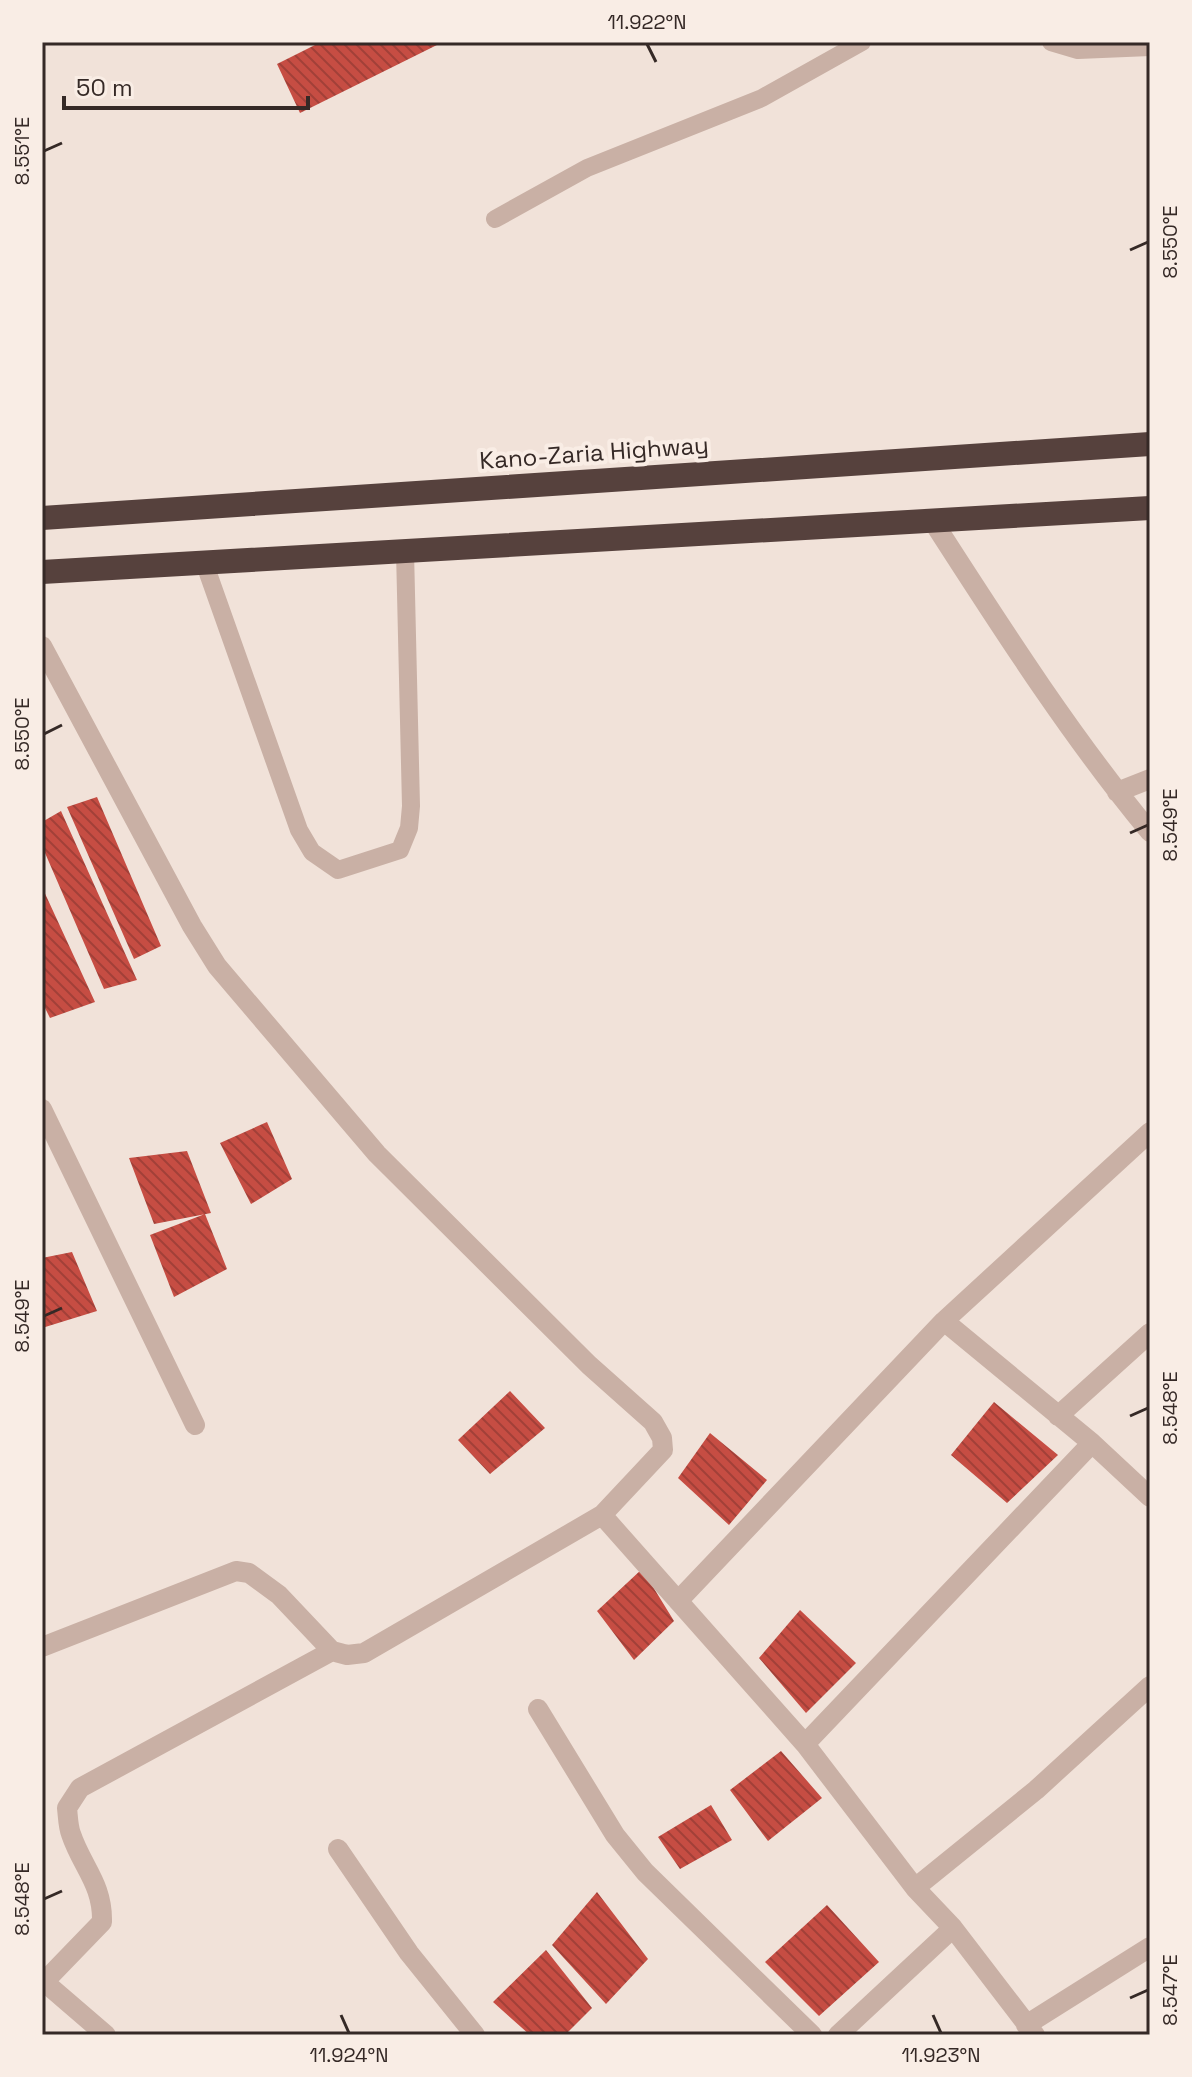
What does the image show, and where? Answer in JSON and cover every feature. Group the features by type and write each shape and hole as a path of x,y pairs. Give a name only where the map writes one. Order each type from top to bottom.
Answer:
{"highway":[{"name":"Kano-Zaria Highway","path":"42,518 1150,444"},
{"path":"42,572 1150,508"}],"street":[{"path":"932,520 1023,661 1117,792 1150,832"},
{"path":"42,646 192,926 217,966 377,1154 589,1365 653,1422 662,1438 663,1450 602,1515 364,1653 347,1655 332,1651 279,1595 249,1573 236,1571 42,1647"},
{"path":"1117,792 1150,779"},
{"path":"42,1109 195,1425"},
{"path":"678,1601 944,1321 1150,1132"},
{"path":"944,1321 1092,1443 1150,1497"},
{"path":"1058,1416 1150,1333"},
{"path":"805,1744 1092,1443"},
{"path":"602,1515 805,1744 915,1888 953,1928 1031,2030 1150,1947"},
{"path":"106,2035 43,1981 102,1922 102,1905 96,1883 70,1833 67,1808 80,1788 332,1651"},
{"path":"915,1888 1036,1790 1150,1686"},
{"path":"538,1709 615,1835 645,1872 812,2035"},
{"path":"338,1849 409,1953 475,2035"},
{"path":"838,2035 953,1928"}],"lane":[{"path":"495,219 587,168 762,98 862,42"},
{"path":"1051,42 1078,50 1150,47"},
{"path":"204,562 299,830 312,852 338,870 400,850 409,828 405,551"}],"building":[{"path":"321,42 443,42 300,113 277,64"},
{"path":"97,797 161,946 134,959 67,807"},
{"path":"61,811 137,980 104,989 42,846 42,822"},
{"path":"42,887 95,1002 50,1018 42,1002"},
{"path":"267,1122 292,1179 251,1204 220,1143"},
{"path":"187,1151 211,1213 154,1224 129,1158"},
{"path":"205,1214 227,1269 174,1297 150,1235"},
{"path":"72,1252 97,1311 42,1328 42,1258"},
{"path":"510,1391 545,1428 490,1474 458,1440"},
{"path":"994,1402 1058,1455 1007,1503 951,1455"},
{"path":"710,1433 767,1480 729,1525 678,1478"},
{"path":"642,1569 674,1621 634,1660 597,1611"},
{"path":"800,1610 856,1663 806,1713 759,1658"},
{"path":"781,1751 822,1798 768,1841 730,1790"},
{"path":"711,1805 732,1840 680,1869 658,1837"},
{"path":"597,1892 648,1959 606,2004 552,1945"},
{"path":"827,1905 879,1962 819,2016 765,1962"},
{"path":"546,1950 592,2008 565,2035 530,2035 493,2002"}]}
